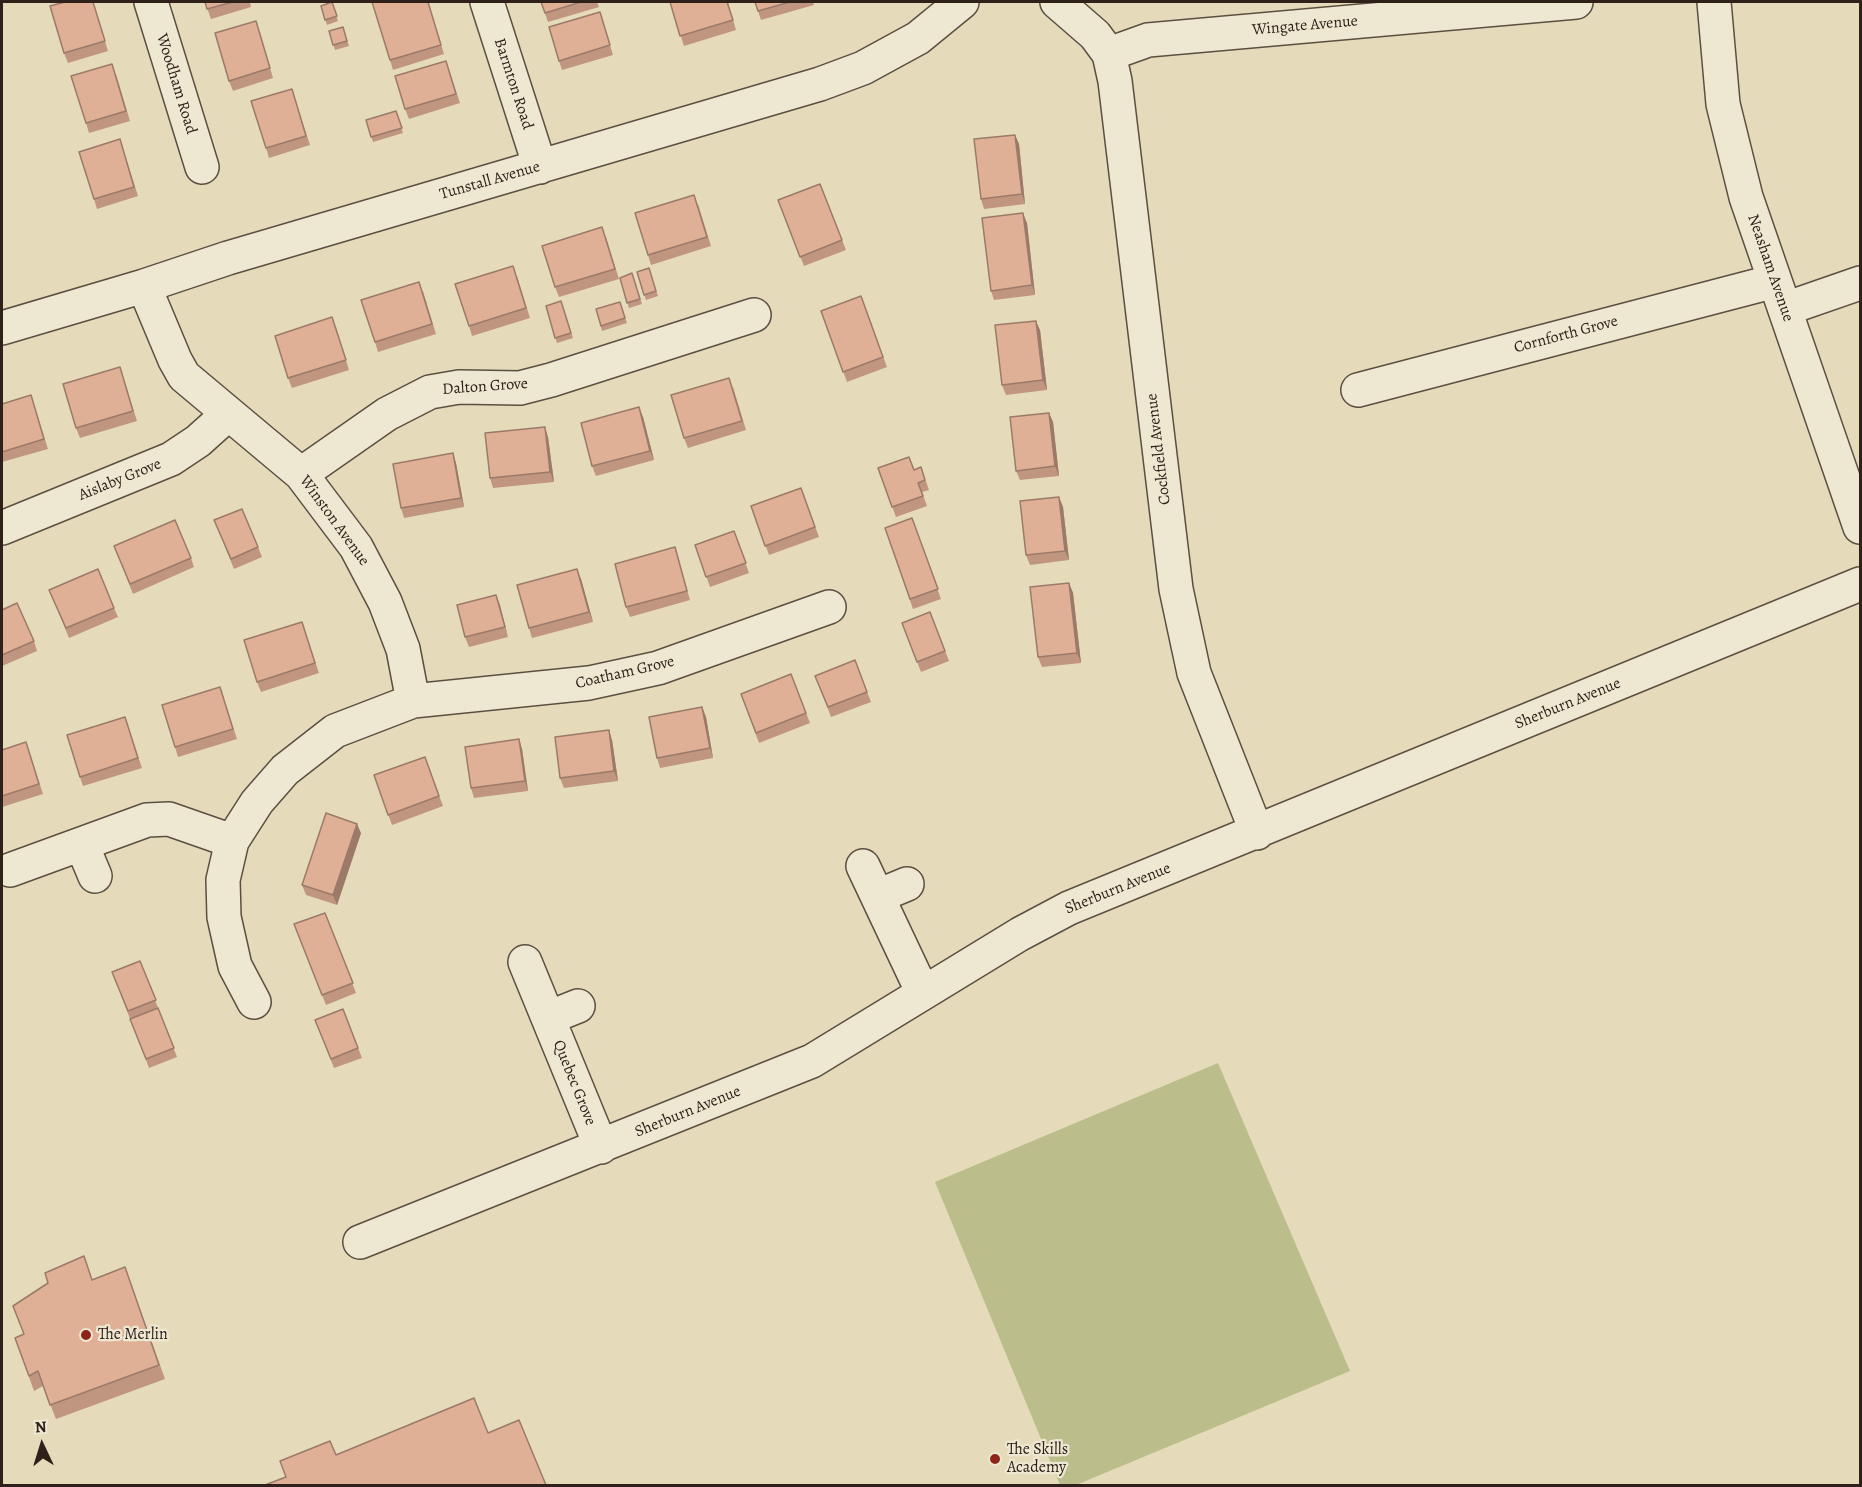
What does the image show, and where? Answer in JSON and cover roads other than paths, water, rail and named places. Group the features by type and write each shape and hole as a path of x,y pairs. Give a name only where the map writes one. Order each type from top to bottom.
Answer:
{"street":[{"name":"Woodham Road","path":"151,2 204,166"},
{"name":"Barmton Road","path":"487,2 540,166"},
{"name":"Tunstall Avenue","path":"2,328 144,286 228,258 820,84 863,68 918,38 962,2"},
{"path":"1057,2 1095,35 1109,54"},
{"name":"Wingate Avenue","path":"1109,54 1148,40 1576,2"},
{"name":"Neasham Avenue","path":"1717,2 1723,104 1746,197 1860,527"},
{"name":"Cockfield Avenue","path":"1109,54 1115,81 1176,589 1194,673 1257,833"},
{"name":"Cornforth Grove","path":"1358,390 1780,295 1860,283"},
{"name":"Winston Avenue","path":"144,286 184,376 301,474 356,547 376,584 404,649 413,701"},
{"name":"Dalton Grove","path":"301,474 387,414 430,392 459,387 520,387 551,380 754,315"},
{"name":"Aislaby Grove","path":"2,528 171,459 198,441 228,414"},
{"name":"Sherburn Avenue","path":"360,1242 390,1219 601,1147 812,1061 1069,908 1257,833 1860,584"},
{"name":"Coatham Grove","path":"254,1002 235,966 224,917 223,880 232,841 257,802 285,770 327,738 369,716 413,701 589,683 658,668 829,607"},
{"path":"10,870 147,820 169,819 232,841"},
{"path":"82,845 94,876"},
{"path":"863,866 892,890 923,993"},
{"name":"Quebec Grove","path":"525,962 601,1147"},
{"path":"548,1018 578,1006"}],"place":[{"name":"The Merlin","path":"86,1335"},
{"name":"The Skills Academy","path":"995,1459"}]}
